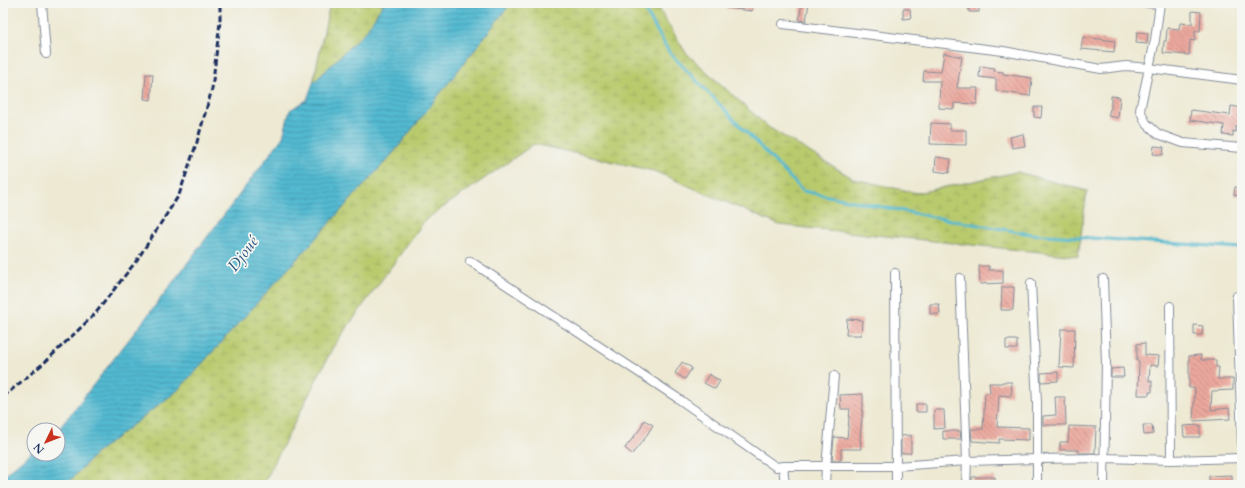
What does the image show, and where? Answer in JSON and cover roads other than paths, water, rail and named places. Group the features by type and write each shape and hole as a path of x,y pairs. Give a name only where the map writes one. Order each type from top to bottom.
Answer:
{"street":[{"path":"42,3 46,54"},
{"path":"1147,3 1160,4 1155,40 1140,110 1146,123 1158,134 1182,143 1242,148"},
{"path":"783,24 1002,51 1101,69 1126,66 1242,80"},
{"path":"470,261 676,397 776,467 896,466 967,461 1037,459 1104,458 1171,460 1242,458"},
{"path":"895,273 896,485"},
{"path":"960,278 967,461 966,485"},
{"path":"1104,279 1106,362 1104,485"},
{"path":"1031,283 1037,403 1037,485"},
{"path":"1238,296 1242,444"},
{"path":"1170,306 1171,460"},
{"path":"825,485 834,376"},
{"path":"783,466 785,485"}],"water":[{"name":"Djoué","path":"384,3 511,3 394,152 178,390 95,454 66,485 3,485 3,479 9,471 26,457 26,462 66,462 66,422 64,422 145,319 283,137 290,110 307,100 313,83 366,31"}],"waterway":[{"path":"645,3 644,8 669,52 803,191 933,217 1031,234 1242,248"}],"railway":[{"path":"3,397 45,362 95,314 137,260 179,195 197,142 212,89 220,22 220,3"}]}
